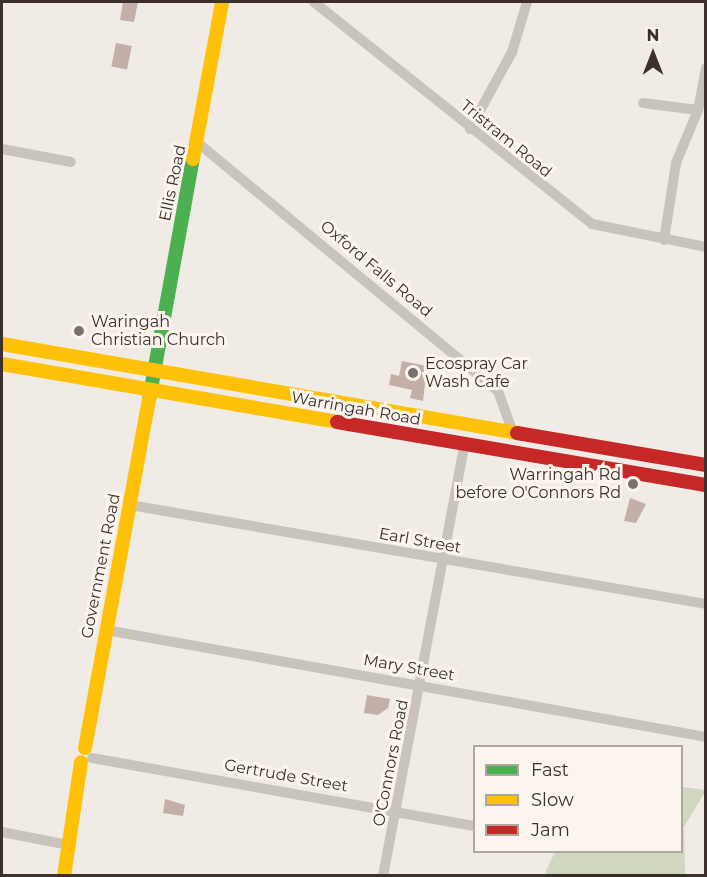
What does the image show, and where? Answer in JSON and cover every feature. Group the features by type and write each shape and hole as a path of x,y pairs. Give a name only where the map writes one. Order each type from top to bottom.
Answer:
{"main road":[{"name":"Ellis Road","path":"151,390 222,2"},
{"name":"Warringah Road","path":"2,344 513,434 705,465"},
{"name":"Warringah Road","path":"2,364 705,485"},
{"name":"Government Road","path":"63,876 151,390"}],"street":[{"name":"Tristram Road","path":"314,2 470,129 592,224 705,247"},
{"path":"470,129 512,52 527,2"},
{"path":"664,240 676,163 698,110 705,68"},
{"path":"643,103 698,110"},
{"name":"Oxford Falls Road","path":"198,143 498,391 513,434"},
{"path":"2,149 71,162"},
{"name":"O'Connors Road","path":"383,876 422,686 465,444"},
{"name":"Earl Street","path":"130,505 705,604"},
{"name":"Mary Street","path":"106,630 705,737"},
{"name":"Gertrude Street","path":"86,756 473,826"},
{"path":"2,832 68,845"}],"green space":[{"path":"683,787 706,790 684,827 685,875 544,875 555,853 683,853"}],"building":[{"path":"123,2 138,2 134,22 120,20"},
{"path":"116,43 132,46 127,70 111,67"},
{"path":"402,361 427,366 423,401 410,398 412,390 389,385 391,374 399,376"},
{"path":"630,498 646,504 636,523 624,521"},
{"path":"367,695 390,699 388,708 378,715 364,713"},
{"path":"165,799 185,805 183,816 163,813"}],"traffic: fast":[{"path":"149,400 193,159"}],"traffic: slow":[{"path":"193,159 222,2"},
{"path":"2,344 517,433"},
{"path":"2,364 337,422"},
{"path":"85,748 149,400"},
{"path":"64,876 81,762"}],"traffic: jam":[{"path":"337,422 706,485"},
{"path":"517,433 706,465"}],"place":[{"name":"Waringah Christian Church","path":"79,331"},
{"name":"Ecospray Car Wash Cafe","path":"413,373"},
{"name":"Warringah Rd before O'Connors Rd","path":"633,484"}]}
